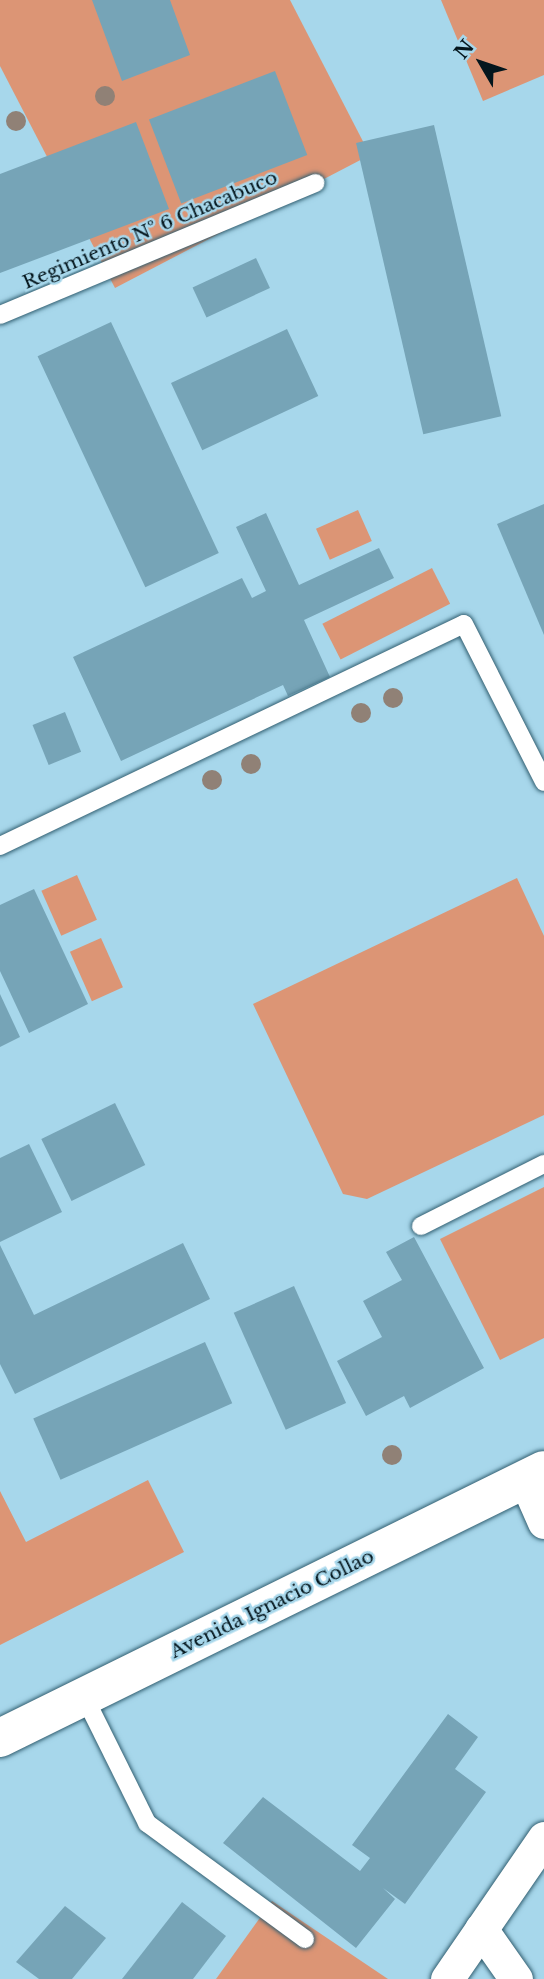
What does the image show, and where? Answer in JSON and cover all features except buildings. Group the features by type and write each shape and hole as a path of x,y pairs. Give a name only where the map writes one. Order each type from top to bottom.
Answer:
{"main road":[{"name":"Avenida Ignacio Collao","path":"0,1738 535,1475"}],"street":[{"path":"535,1475 544,1522"},
{"path":"447,1979 544,1838"},
{"path":"481,1928 516,1979"}],"lane":[{"name":"Regimiento Nº 6 Chacabuco","path":"0,315 316,184"},
{"path":"0,846 464,624 544,782"},
{"path":"421,1226 544,1164"},
{"path":"84,1696 148,1823 305,1939"}],"shaded area":[{"path":"0,0 290,0 370,155 115,288 0,66"},
{"path":"441,0 544,0 544,75 483,101"},
{"path":"358,510 372,541 330,560 316,529"},
{"path":"432,568 450,604 341,659 322,624"},
{"path":"77,875 97,920 61,936 41,891"},
{"path":"517,878 544,936 544,1115 367,1199 343,1194 253,1004"},
{"path":"101,938 123,987 92,1001 70,952"},
{"path":"544,1187 544,1338 500,1360 440,1239"},
{"path":"148,1480 184,1552 0,1645 0,1491 26,1542"},
{"path":"272,1901 388,1979 216,1979"}]}
